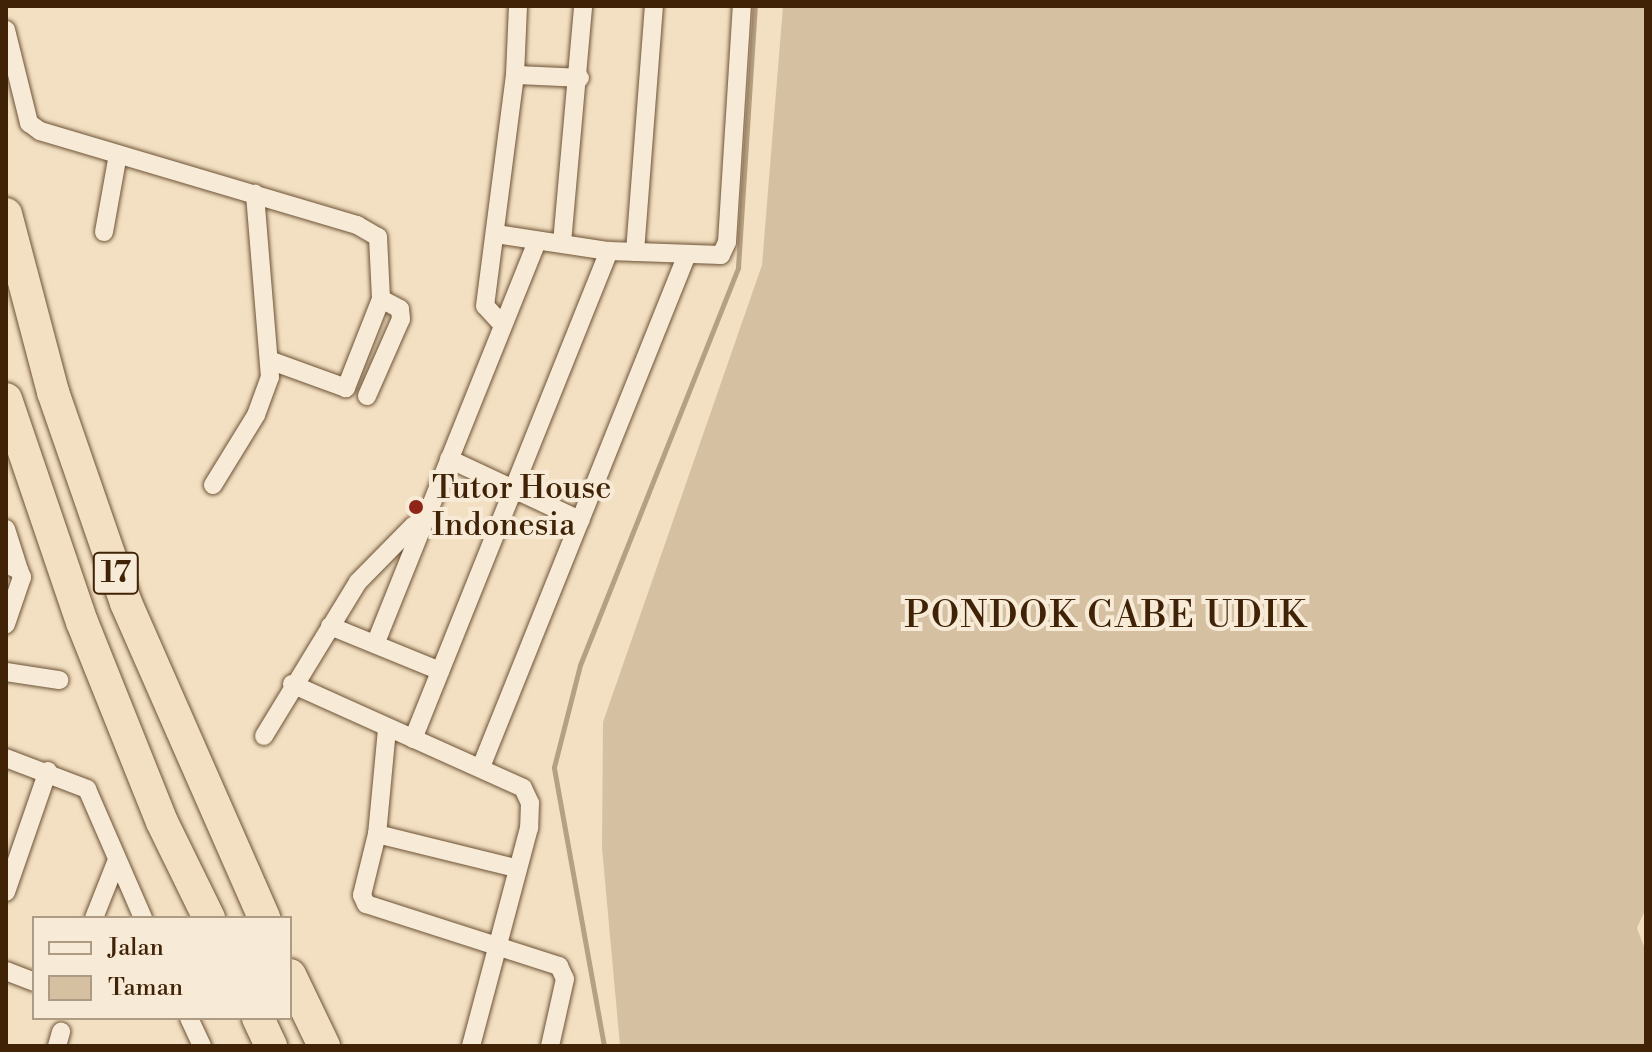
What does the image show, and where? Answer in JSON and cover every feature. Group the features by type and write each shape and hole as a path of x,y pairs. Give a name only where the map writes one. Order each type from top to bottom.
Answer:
{"highway":[{"name":"17","path":"6,214 53,392 126,603 263,916"},
{"name":"17","path":"6,399 88,636 162,822 208,916"},
{"path":"292,979 324,1046"},
{"path":"259,1020 271,1046"}],"street":[{"path":"501,323 485,306 515,75 518,6"},
{"path":"562,243 580,78 583,6"},
{"path":"635,252 654,6"},
{"path":"496,234 609,251 686,257 721,255 727,242 742,6"},
{"path":"6,30 29,123 55,136 255,194 370,231 378,237 381,299 346,388 269,360"},
{"path":"515,75 580,78"},
{"path":"104,232 118,154"},
{"path":"213,485 266,395 269,360 255,194"},
{"path":"376,642 501,323 537,241"},
{"path":"413,739 609,251"},
{"path":"481,767 686,257"},
{"path":"367,396 401,319 400,309 381,299"},
{"path":"449,459 513,492 580,520"},
{"path":"264,736 292,684 358,582 424,515"},
{"path":"6,529 12,567 22,577 6,624"},
{"path":"330,626 376,642 440,671"},
{"path":"6,672 59,680"},
{"path":"292,684 523,788 530,803 529,828 515,868 471,1046"},
{"path":"387,729 377,834 362,895 366,904 498,945 564,972 550,1046"},
{"path":"6,758 48,771 87,789 142,916"},
{"path":"6,892 48,771"},
{"path":"377,834 515,868"},
{"path":"95,916 117,860"},
{"path":"6,971 32,981"},
{"path":"190,1020 202,1046"}],"green space":[{"path":"783,6 1646,6 1646,908 1637,928 1646,952 1646,1046 620,1046 602,848 603,722 762,265"}],"waterway":[{"path":"604,1046 554,767 580,665 738,267 755,6"}],"place":[{"name":"Tutor House Indonesia","path":"416,507"}],"district":[{"name":"PONDOK CABE UDIK","path":"1106,617"}]}
